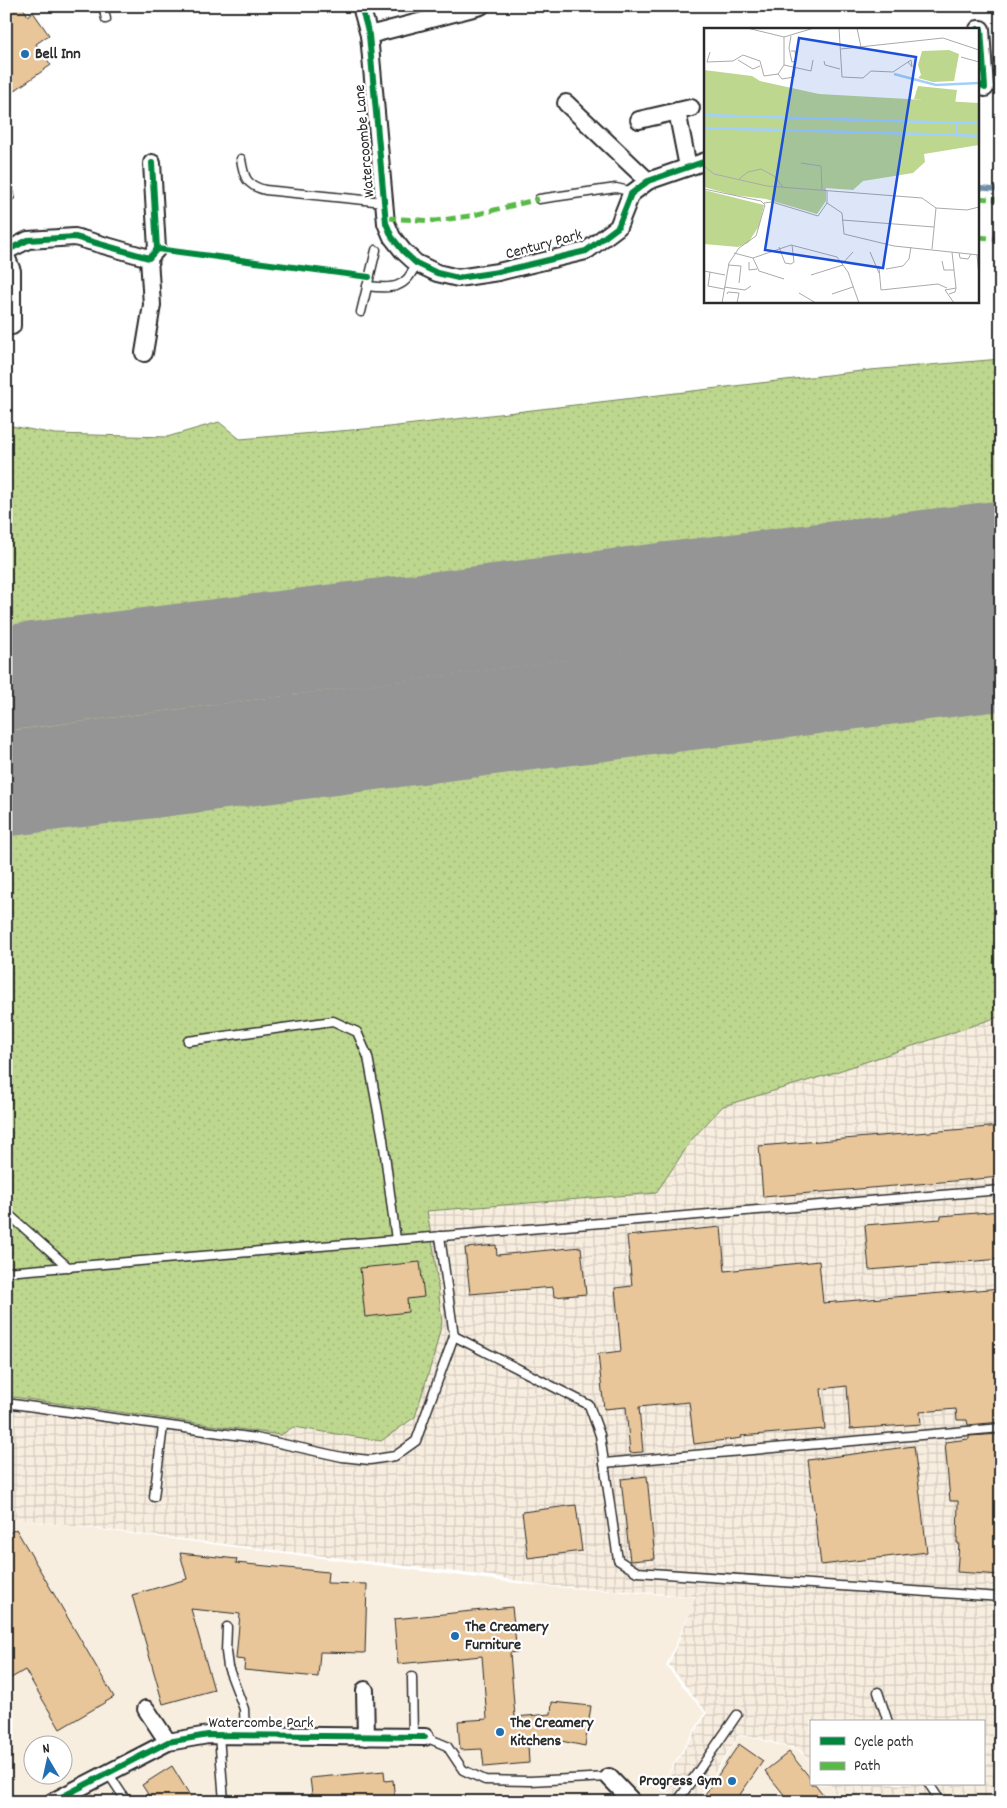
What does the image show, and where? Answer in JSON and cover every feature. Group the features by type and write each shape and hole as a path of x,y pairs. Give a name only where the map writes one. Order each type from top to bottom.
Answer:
{"street":[{"name":"Watercoombe Lane","path":"361,6 369,35 386,223 392,237 403,252 416,263"},
{"path":"369,35 481,6"},
{"path":"980,29 985,88 980,85"},
{"path":"566,103 648,181"},
{"path":"639,120 684,109 688,167"},
{"name":"Century Park","path":"416,263 437,273 458,278 498,272 586,251 618,227 631,194 648,181 704,162"},
{"path":"144,353 152,304 149,258 157,248 152,163"},
{"path":"6,251 28,240 75,237 149,258"},
{"path":"6,256 12,272 12,326 6,327"},
{"path":"366,1690 366,1737"},
{"path":"146,1709 168,1742"},
{"name":"Watercombe Park","path":"52,1802 168,1742 208,1735 419,1737"},
{"path":"609,1777 633,1802"}],"lane":[{"path":"103,6 106,20"},
{"path":"241,159 248,182 260,189 384,202"},
{"path":"6,182 10,196 6,197"},
{"path":"538,199 616,188 634,192"},
{"path":"361,312 376,250"},
{"path":"367,286 387,288 403,283 412,274 416,263"},
{"path":"188,1041 333,1021 357,1032 368,1057 383,1139 396,1240"},
{"path":"6,1272 1001,1190"},
{"path":"6,1212 68,1267"},
{"path":"6,1403 256,1438 342,1457 370,1460 396,1456 416,1441 454,1336 440,1236"},
{"path":"454,1336 589,1405 600,1435 618,1560 637,1572 1001,1597"},
{"path":"154,1497 163,1426"},
{"path":"604,1463 1001,1428"},
{"path":"227,1627 226,1652 228,1667 244,1709 245,1736"},
{"path":"412,1677 419,1737 447,1746 463,1770 484,1780 530,1781 609,1777"},
{"path":"878,1692 887,1720"},
{"path":"677,1802 737,1715"},
{"path":"219,1736 224,1802"},
{"path":"108,1773 127,1802"},
{"path":"930,1786 941,1802"}],"shaded area":[{"path":"1001,1016 1001,1802 840,1802 831,1786 984,1786 984,1720 810,1720 810,1762 800,1750 752,1736 739,1735 696,1802 681,1802 661,1786 707,1713 669,1665 696,1596 540,1585 491,1576 6,1518 6,1396 281,1435 292,1427 381,1441 415,1417 434,1356 442,1322 427,1211 656,1193 693,1138 723,1106 827,1075"},
{"path":"6,1518 540,1586 696,1597 666,1666 705,1713 660,1786 678,1802 6,1802"},
{"path":"739,1736 752,1737 799,1751 810,1762 810,1786 831,1786 840,1802 698,1802"}],"green space":[{"path":"1001,359 1001,1016 827,1075 723,1106 693,1138 656,1193 427,1211 442,1322 415,1417 381,1441 293,1427 281,1435 6,1396 6,425 55,434 167,437 219,422 240,439 389,427 870,370"}],"building":[{"name":"Bell Inn","path":"10,6 22,6 28,16 33,12 49,35 36,44 51,65 11,93 6,86 6,9"},
{"path":"1001,1126 1001,1177 763,1197 759,1146"},
{"path":"1001,1211 1001,1259 869,1270 865,1225 941,1219 941,1216"},
{"path":"721,1227 725,1271 819,1261 823,1303 1001,1288 1001,1422 968,1425 967,1420 957,1420 956,1409 920,1412 921,1424 850,1429 847,1386 821,1389 825,1429 741,1436 742,1438 694,1444 689,1402 639,1407 643,1452 630,1453 626,1407 604,1409 598,1354 621,1351 615,1288 632,1286 627,1236"},
{"path":"496,1245 497,1255 581,1247 586,1294 554,1297 553,1287 470,1294 465,1248"},
{"path":"420,1262 424,1297 407,1299 408,1312 365,1317 360,1268"},
{"path":"1001,1434 1001,1575 957,1572 959,1543 957,1543 958,1501 950,1501 945,1442 969,1439 969,1436"},
{"path":"914,1446 927,1552 821,1565 808,1460"},
{"path":"647,1476 655,1559 630,1561 621,1479"},
{"path":"576,1505 582,1551 528,1558 522,1512"},
{"path":"16,1529 114,1697 60,1729 25,1670 6,1681 6,1535"},
{"path":"180,1553 237,1559 236,1563 328,1572 327,1583 367,1584 365,1653 320,1652 318,1677 244,1670 245,1660 236,1659 240,1614 191,1609 214,1690 163,1704 132,1595 187,1579"},
{"path":"512,1607 517,1652 510,1653 515,1717 551,1714 552,1702 591,1706 585,1746 542,1737 542,1743 528,1745 529,1763 484,1767 482,1749 460,1750 458,1721 487,1719 482,1656 398,1664 394,1619"},
{"name":"Progress Gym","path":"739,1744 763,1761 735,1802 700,1802"},
{"path":"789,1752 810,1778 810,1786 817,1786 829,1802 790,1802 765,1771"},
{"path":"172,1766 194,1802 153,1802 142,1785"},
{"path":"384,1771 385,1781 393,1780 395,1802 313,1802 310,1778"}],"waterway":[{"path":"980,188 1001,190"}],"runway":[{"path":"6,678 1001,553"},
{"path":"6,784 1001,658"}],"marked path":[{"path":"980,198 1001,200"},
{"path":"386,218 435,221 470,216 539,199"},
{"path":"980,237 1001,239"}],"cycle path":[{"path":"361,6 369,35 386,223 392,237 403,251 416,263 437,273 458,278 498,272 586,251 618,227 631,194 648,181 704,162"},
{"path":"980,29 985,88 980,85"},
{"path":"6,251 28,240 75,237 149,258 157,249 152,163"},
{"path":"157,249 369,277"},
{"path":"52,1802 168,1742 208,1735 425,1737"}],"place":[{"name":"Bell Inn","path":"25,54"},
{"name":"The Creamery Furniture","path":"455,1636"},
{"name":"The Creamery Kitchens","path":"500,1732"},
{"name":"Progress Gym","path":"732,1781"}]}
